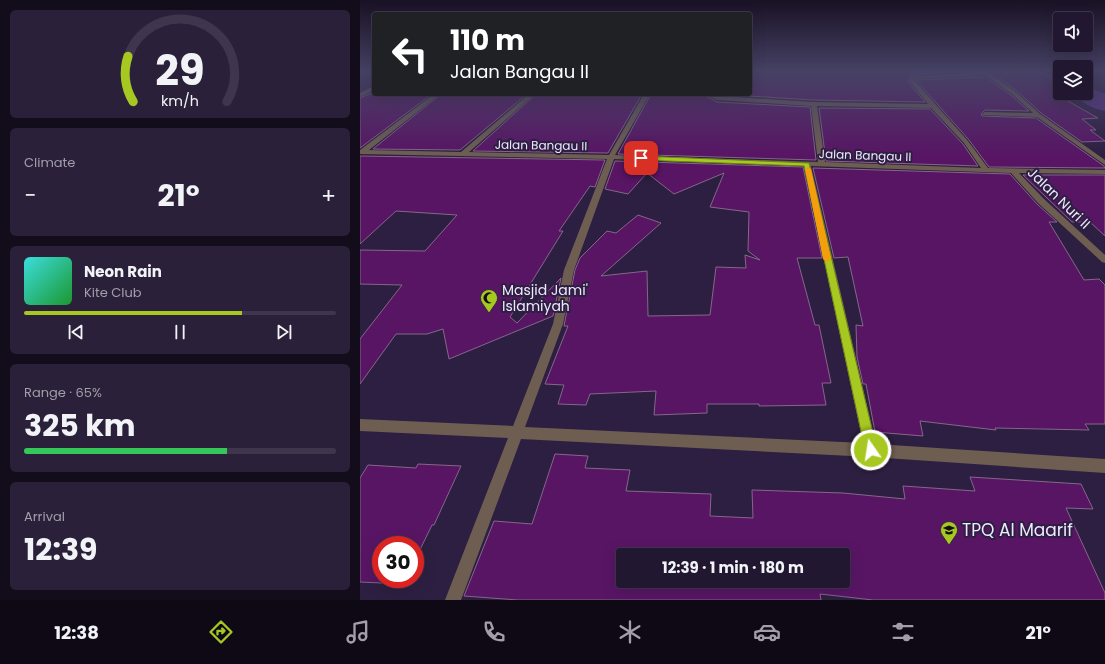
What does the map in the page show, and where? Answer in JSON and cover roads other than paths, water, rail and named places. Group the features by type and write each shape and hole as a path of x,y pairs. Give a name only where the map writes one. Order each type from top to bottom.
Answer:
{"street":[{"path":"361,152 430,99"},
{"path":"462,154 526,99"},
{"path":"453,600 558,324 569,270 611,157 644,99"},
{"path":"733,99 814,104 933,106"},
{"path":"927,99 966,142 986,170"},
{"path":"1021,99 1038,115 1105,163"},
{"path":"814,104 822,164"},
{"path":"985,114 1038,115"},
{"name":"Jalan Bangau II","path":"361,152 611,157 1013,171 1105,172"},
{"path":"807,164 871,450"},
{"name":"Jalan Nuri II","path":"1013,171 1041,201 1105,260"},
{"path":"360,425 516,434 871,450 1105,466"}],"waterway":[{"path":"1096,99 1105,104"}],"place":[{"name":"Masjid Jami' Islamiyah","path":"489,313"},
{"name":"TPQ Al Maarif","path":"949,545"}]}
